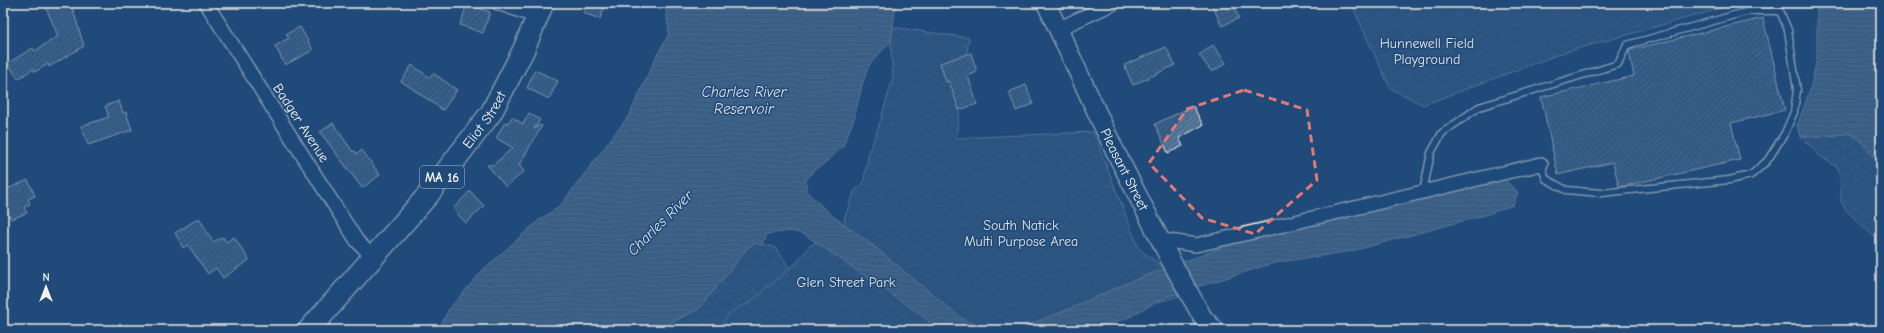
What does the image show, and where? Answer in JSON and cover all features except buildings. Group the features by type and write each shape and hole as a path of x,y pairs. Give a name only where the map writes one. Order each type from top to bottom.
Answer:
{"main road":[{"name":"Pleasant Street","path":"1046,3 1113,147 1162,240 1171,261 1192,297 1204,326"},
{"name":"Eliot Street","path":"309,330 428,195 491,113 524,49 540,10"}],"street":[{"name":"Badger Avenue","path":"206,3 357,241 373,257"},
{"path":"498,3 540,10"},
{"path":"1058,29 1114,3"},
{"path":"1162,240 1196,244 1262,230 1541,164"}],"lane":[{"path":"1423,192 1431,153 1442,133 1479,107 1618,64 1627,46 1749,11 1780,11 1788,30 1797,90 1794,112 1785,133 1767,161 1751,174 1729,180 1601,192 1566,190 1546,179 1541,164"}],"highlighted area":[{"path":"1244,90 1307,110 1317,180 1255,234 1202,218 1149,163 1187,109"}],"green space":[{"name":"Hunnewell Field Playground","path":"1351,3 1740,3 1562,53 1423,105 1390,88"},
{"name":"South Natick Multi Purpose Area","path":"892,27 969,38 956,138 1093,132 1139,249 1196,291 1061,330 716,330 732,311 749,303 797,262 810,246 841,227 845,221 844,219 855,190 863,185 869,151 877,132 893,78 891,46"},
{"path":"1850,133 1858,138 1881,166 1881,244 1846,210 1841,201 1841,184 1838,168 1820,156 1800,136 1820,137"},
{"path":"755,243 775,247 794,274 890,330 661,330 670,323 700,308 747,248"}],"water":[{"name":"Charles River Reservoir","path":"665,3 896,3 891,41 869,65 862,85 854,119 843,146 825,163 814,170 806,180 806,191 829,213 876,248 961,318 985,330 939,330 917,312 804,234 790,231 767,234 763,245 755,243 747,248 700,308 670,323 661,330 438,330 449,309 483,270 538,221 560,206 630,114 656,57 669,34"},
{"path":"1817,3 1881,3 1881,166 1858,138 1850,133 1820,137 1800,136 1797,126 1810,90 1817,58"},
{"path":"1479,180 1505,180 1518,192 1513,205 1485,215 1352,251 1274,263 1168,296 1125,319 1088,330 1014,330 1062,312 1132,281 1250,237"}],"water label":[{"name":"Charles River","path":"660,223"}],"park label":[{"name":"Glen Street Park","path":"846,282"}]}
